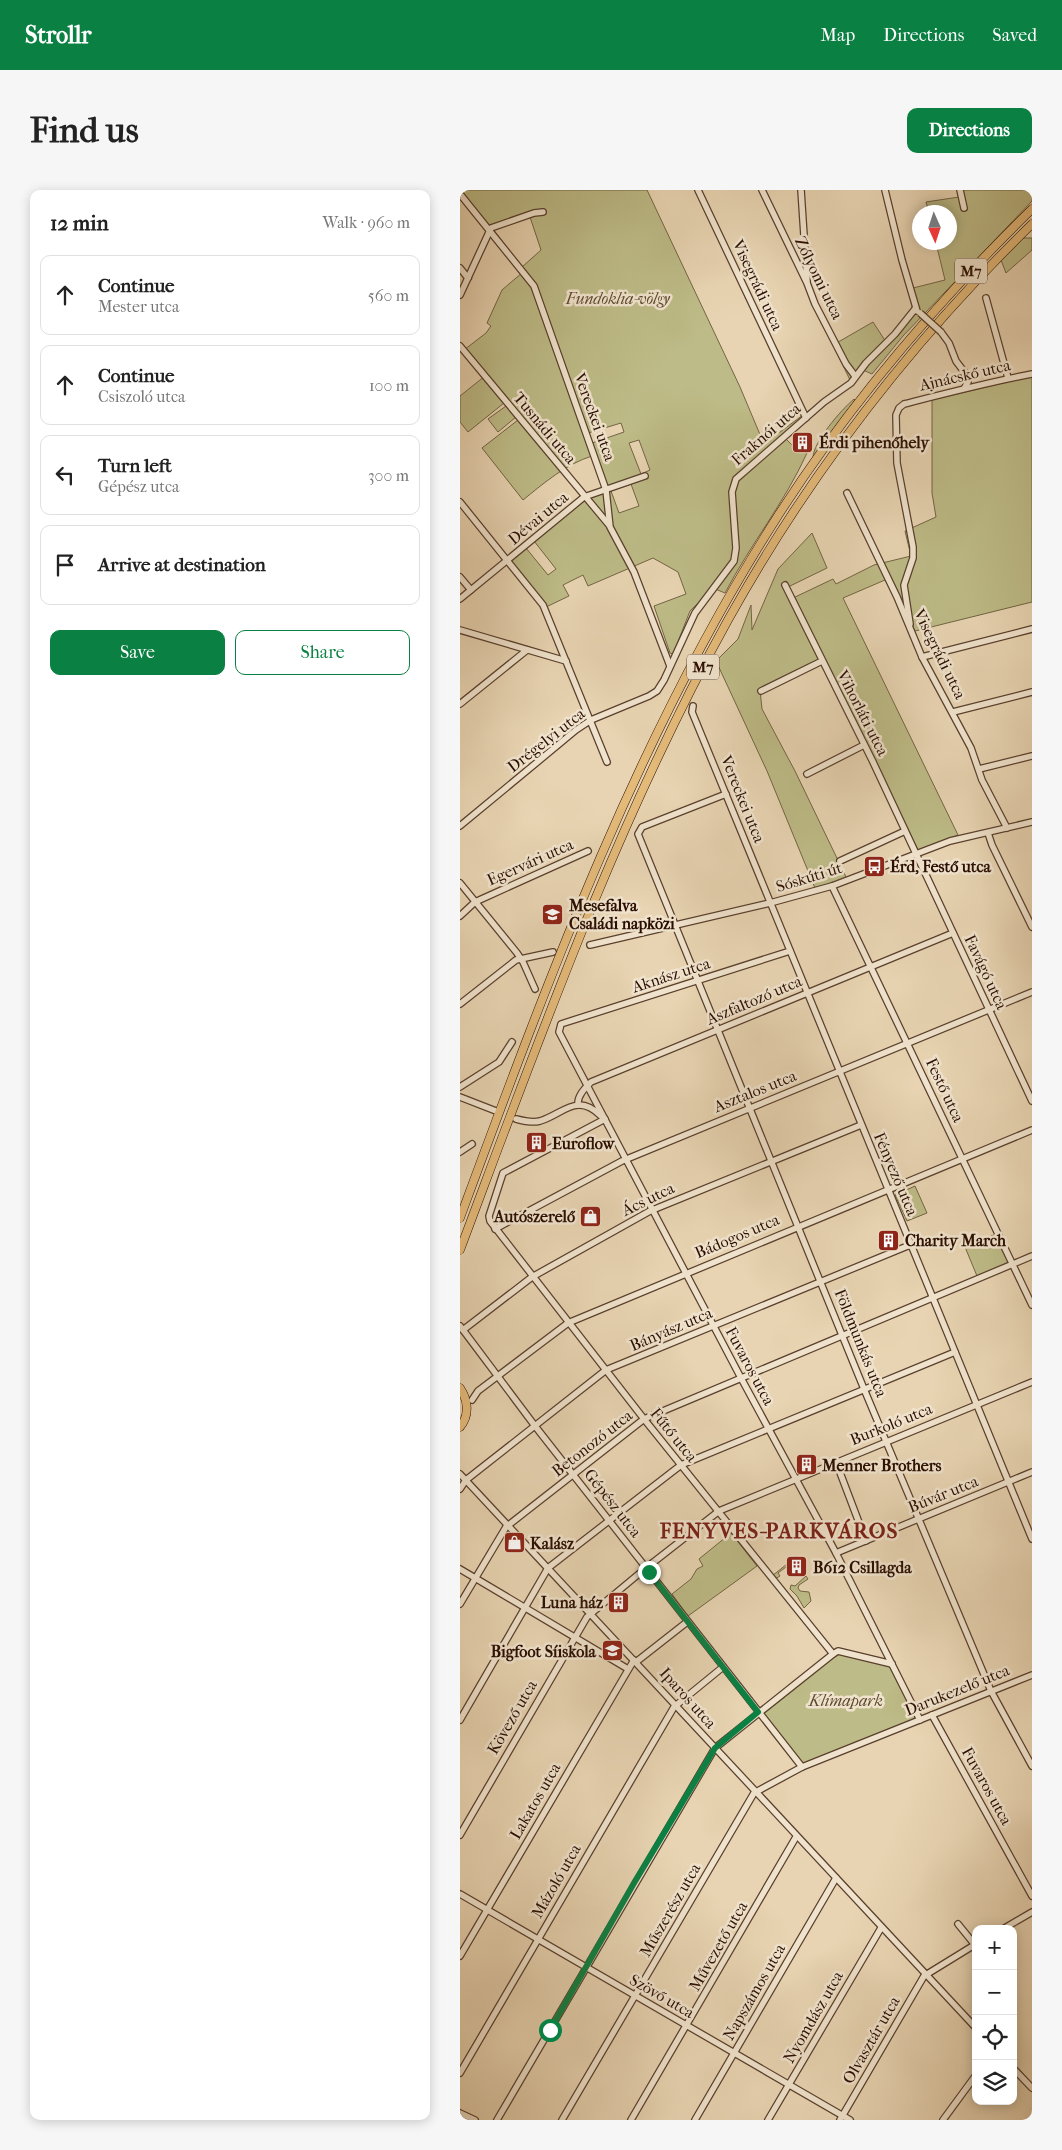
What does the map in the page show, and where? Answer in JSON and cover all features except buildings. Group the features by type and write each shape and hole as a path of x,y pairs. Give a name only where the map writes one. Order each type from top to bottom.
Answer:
{"highway":[{"name":"M7","path":"460,1218 566,940 622,810 666,715 723,606 789,500 878,378 950,294 1032,209"},
{"name":"M7","path":"460,1250 566,970 616,852 680,711 729,618 769,551 819,475 855,426 926,337 1032,224"},
{"path":"460,1388 465,1396 467,1407 465,1418 460,1427"},
{"path":"460,1393 464,1406 460,1421"}],"street":[{"name":"Visegrádi utca","path":"698,190 806,418"},
{"name":"Zólyomi utca","path":"762,190 824,322 846,364 855,376"},
{"path":"800,190 807,283"},
{"path":"885,190 917,311 946,338 956,361 968,377 980,384"},
{"path":"960,190 964,208"},
{"name":"Vereckei utca","path":"460,194 534,286 606,490 610,527 634,572 670,666"},
{"path":"460,295 490,231 496,226 534,213 543,212"},
{"path":"798,264 806,263"},
{"path":"460,268 468,278"},
{"path":"986,298 1008,378"},
{"name":"Fraknói utca","path":"658,691 695,614 734,561 736,548 732,492 736,479 824,402 851,383 855,376 917,311"},
{"name":"Tusnádi utca","path":"460,346 610,527"},
{"name":"Ajnácskő utca","path":"910,628 904,585 913,558 897,463 896,415 899,408 904,404 955,392 964,388 1032,374"},
{"path":"964,388 968,382 968,377"},
{"name":"Dévai utca","path":"460,599 584,497 645,476"},
{"name":"Visegrádi utca","path":"847,492 922,657 953,712 979,769 982,780 1007,828"},
{"path":"460,502 543,605 607,762"},
{"path":"460,577 471,590"},
{"name":"Vihorláti utca","path":"784,585 916,854"},
{"path":"922,657 1032,629"},
{"path":"460,630 566,661"},
{"path":"460,704 527,650"},
{"path":"761,691 822,661"},
{"name":"Drégelyi utca","path":"460,826 576,730 591,720 646,698 658,691"},
{"path":"953,712 1032,692"},
{"name":"Vereckei utca","path":"693,706 692,712 770,903"},
{"path":"808,774 864,745"},
{"path":"979,769 1032,756"},
{"name":"Földmunkás utca","path":"726,794 642,827 638,834 842,1336 991,1692 1032,1766"},
{"name":"Sóskúti út","path":"590,945 770,903 832,886 950,841 1032,822"},
{"path":"840,861 905,831"},
{"path":"988,833 1032,927"},
{"name":"Egervári utca","path":"460,916 475,902 588,851"},
{"name":"Favágó utca","path":"916,854 1032,1101"},
{"path":"460,882 520,958 535,989"},
{"name":"Festő utca","path":"832,886 872,966 1032,1305"},
{"name":"Fényező utca","path":"770,903 1032,1539"},
{"name":"Aszfaltozó utca","path":"587,1086 592,1082 953,933"},
{"path":"460,1004 520,958 553,952"},
{"name":"Aknász utca","path":"561,1024 790,952"},
{"name":"Asztalos utca","path":"496,1229 625,1160 1032,992"},
{"name":"Fuvaros utca","path":"561,1024 559,1032 625,1160 836,1553 920,1720"},
{"path":"460,1087 499,1062 512,1042"},
{"path":"578,1105 578,1101 587,1086"},
{"path":"460,1097 496,1111"},
{"path":"516,1119 538,1121 563,1108 578,1105 592,1109 605,1119"},
{"name":"Fűtő utca","path":"605,1119 502,1174 489,1216 490,1221 681,1466 833,1654"},
{"name":"Ács utca","path":"462,1328 532,1277 653,1210 861,1125"},
{"name":"Bádogos utca","path":"472,1400 478,1391 568,1323 1032,1130"},
{"path":"460,1152 472,1144"},
{"name":"Bányász utca","path":"460,1489 466,1480 606,1370 910,1245"},
{"name":"Betonozó utca","path":"460,1604 508,1526 644,1419 1032,1256"},
{"name":"Gépész utca","path":"462,1328 535,1426 802,1767"},
{"path":"460,1720 548,1568 681,1466 768,1428 955,1352"},
{"name":"Burkoló utca","path":"590,1614 719,1511 795,1478 1032,1382"},
{"path":"836,1462 866,1541"},
{"name":"Búvár utca","path":"836,1553 1032,1472"},
{"name":"Iparos utca","path":"460,1474 972,2024"},
{"path":"460,1569 628,1669"},
{"name":"Kövező utca","path":"460,1835 575,1636 590,1614"},
{"name":"Lakatos utca","path":"460,1956 628,1669 635,1661 687,1622"},
{"path":"497,2120 634,1883 715,1748 758,1712 838,1651 892,1664"},
{"path":"676,1704 723,1667"},
{"name":"Darukezelő utca","path":"756,1792 802,1767 1032,1675"},
{"name":"Mázoló utca","path":"460,2073 676,1704"},
{"name":"Fuvaros utca","path":"932,1716 1032,1896"},
{"name":"Műszerész utca","path":"562,2120 756,1792"},
{"name":"Művezető utca","path":"632,2120 796,1836"},
{"name":"Napszámos utca","path":"696,2120 836,1878"},
{"name":"Szövő utca","path":"461,1896 789,2085 842,2118 850,2120"},
{"path":"1010,1925 1032,1912"},
{"path":"958,1924 972,1940"},
{"name":"Nyomdász utca","path":"768,2120 881,1928"},
{"path":"926,1974 972,1946"},
{"name":"Olvasztár utca","path":"842,2118 926,1974"},
{"path":"1017,2072 1032,2088"},
{"path":"943,2120 972,2081"},
{"path":"460,2113 475,2120"}],"green space":[{"name":"Fundoklia-völgy","path":"460,190 647,190 740,387 764,444 850,380 833,345 873,322 886,342 912,310 913,288 945,280 938,250 957,250 957,205 927,205 926,202 959,197 958,190 1032,190 1032,201 903,336 872,374 863,370 783,436 795,448 807,453 798,471 725,593 713,588 690,611 673,654 670,653 654,606 686,594 678,572 653,558 588,586 583,575 563,585 569,596 546,607 509,561 526,548 548,575 556,569 534,541 584,500 605,493 592,456 564,469 523,500 482,448 518,420 516,417 498,432 488,419 506,406 504,403 468,432 460,422 460,396 485,376 464,350 486,333 491,326 487,323 502,290 523,272","holes":["530,217 541,250 522,267 493,229","621,423 624,432 592,443 588,433","639,440 650,470 641,474 629,443","631,484 639,506 619,513 611,491"]},
{"path":"1023,238 1032,238 1032,250 1006,273 1001,260"},
{"path":"1032,376 1032,602 915,631 885,580 843,598 958,835 918,850 826,661 760,690 762,709 795,771 847,879 815,888 767,771 716,661 738,639 751,605 752,630 778,569 812,533 827,568 788,587 793,598 833,579 836,584 874,565 911,556 905,531 936,517 932,493 932,400"},
{"path":"854,399 813,458 814,451 823,435 835,418"},
{"path":"915,1186 927,1213 907,1221 895,1195"},
{"path":"996,1234 1011,1263 977,1276 965,1247"},
{"path":"731,1533 757,1566 688,1616 672,1594 691,1579 697,1569 703,1566 699,1559"},
{"path":"797,1556 803,1564 794,1566 795,1568 792,1573 786,1567 778,1573 780,1576 775,1579 772,1576"},
{"path":"806,1576 808,1579 799,1585 798,1588 800,1591 809,1592 811,1601 804,1608 790,1589 791,1585 795,1586"},
{"name":"Klímapark","path":"838,1652 891,1665 916,1714 914,1720 802,1765 760,1712"}],"place":[{"name":"Érdi pihenőhely","path":"803,442"},
{"name":"Érd, Festő utca","path":"874,866"},
{"name":"Mesefalva Családi napközi","path":"553,914"},
{"name":"Euroflow","path":"536,1143"},
{"name":"Autószerelő","path":"591,1216"},
{"name":"Charity March","path":"889,1240"},
{"name":"Menner Brothers","path":"806,1465"},
{"name":"Kalász","path":"514,1543"},
{"name":"B612 Csillagda","path":"797,1567"},
{"name":"Luna ház","path":"619,1602"},
{"name":"Bigfoot Síiskola","path":"612,1651"}],"district":[{"name":"FENYVES-PARKVÁROS","path":"779,1531"}],"route":[{"path":"550,2030 634,1883 715,1748 758,1712 649,1572"}]}
